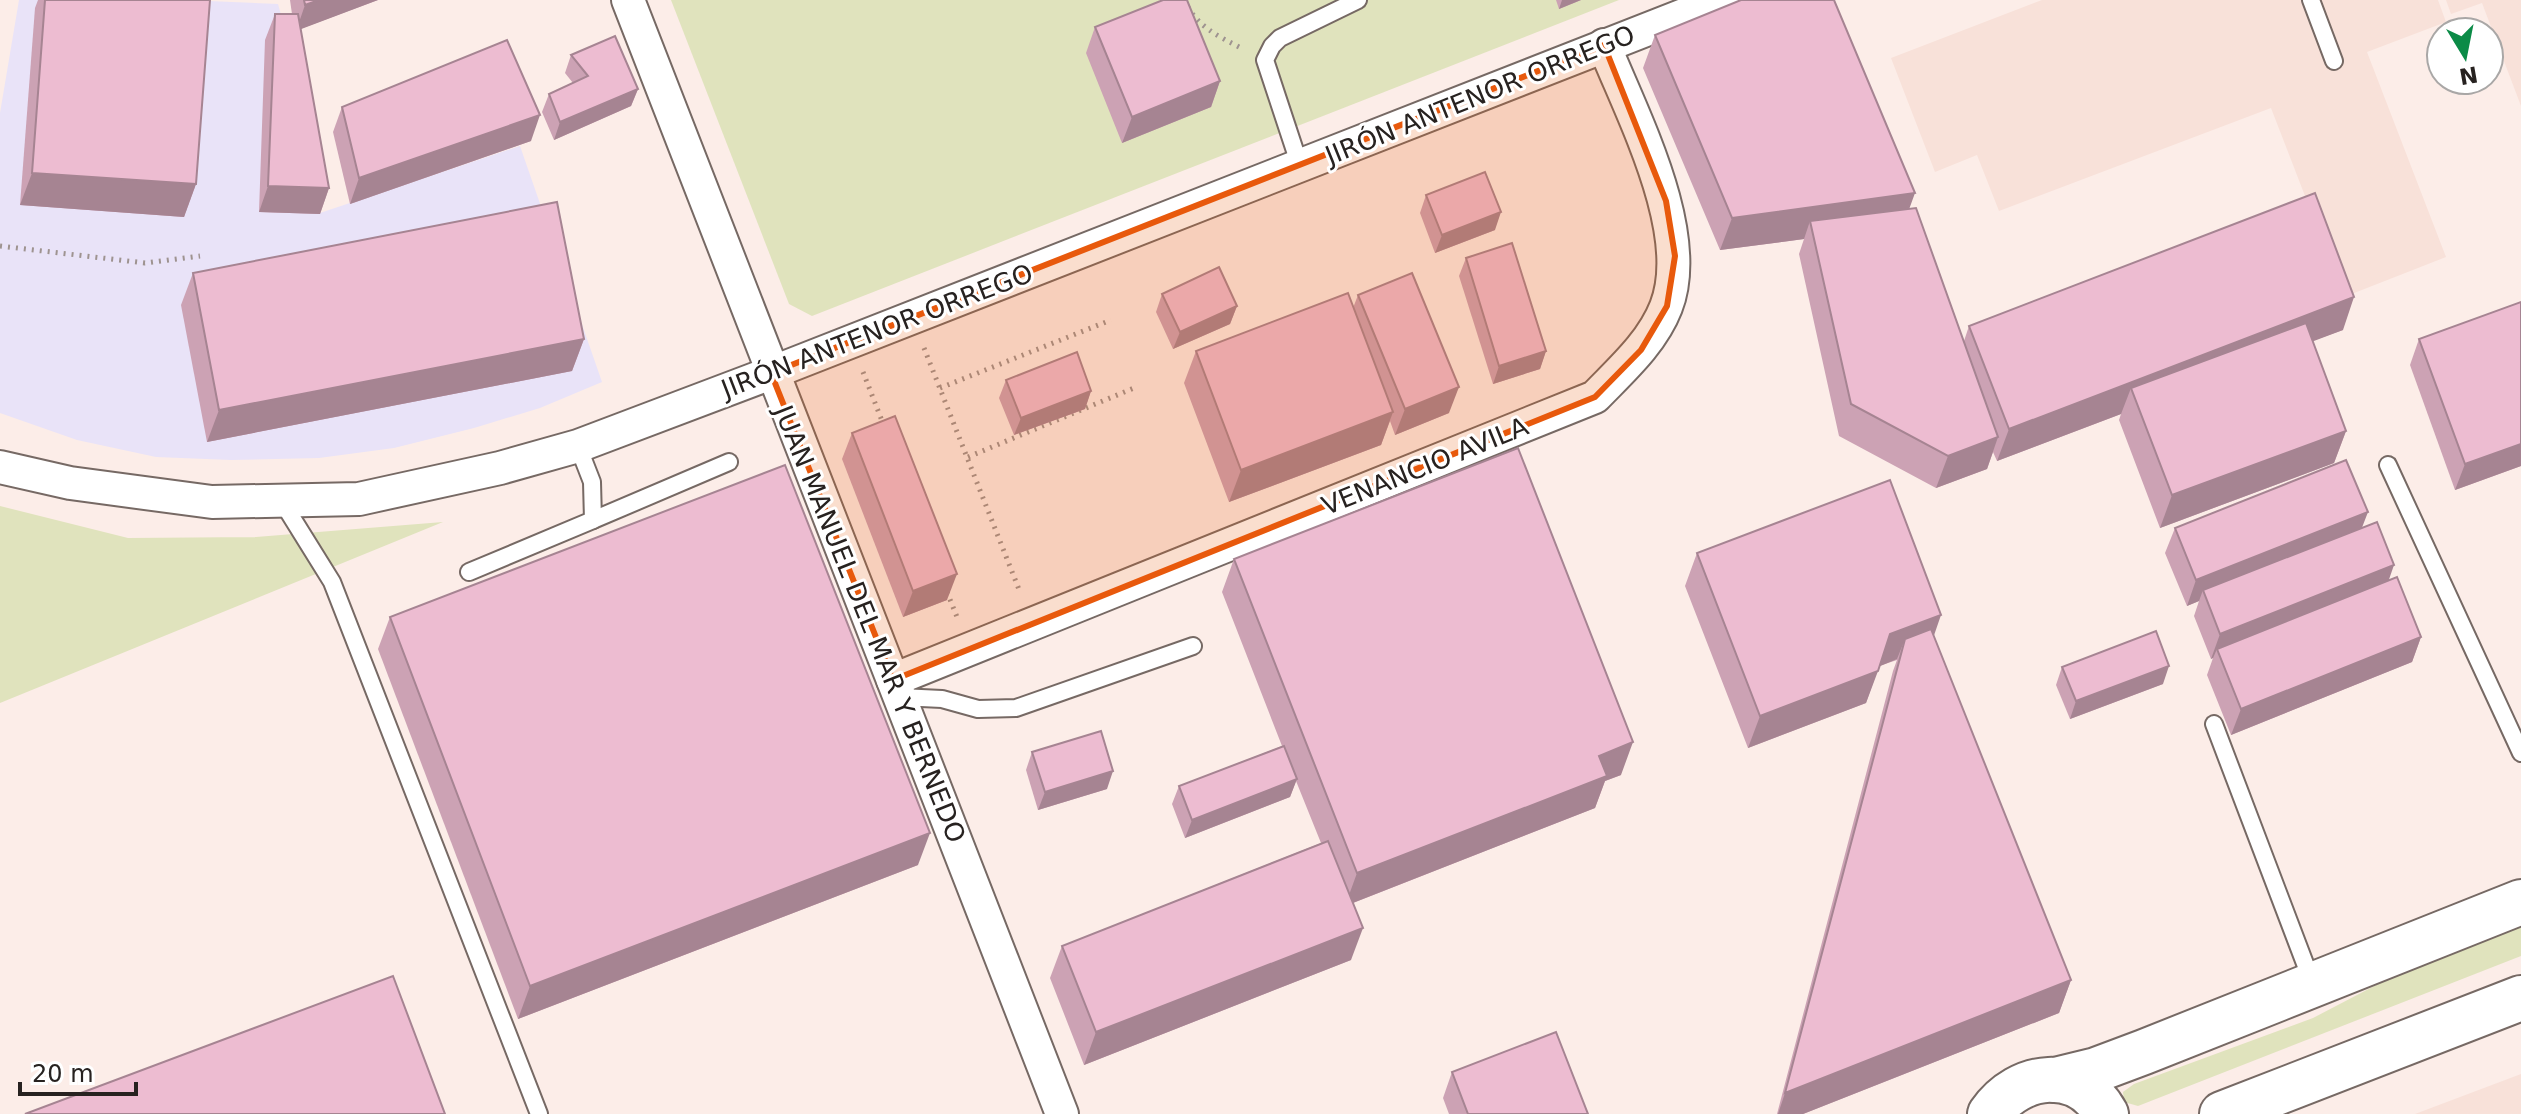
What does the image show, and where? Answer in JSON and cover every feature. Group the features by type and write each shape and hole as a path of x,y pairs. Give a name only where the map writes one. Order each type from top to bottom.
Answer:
{"main road":[{"path":"1990,1114 2006,1095 2029,1082 2055,1080 2096,1070 2521,902"},
{"path":"2222,1114 2521,998"},
{"path":"2055,1080 2082,1088 2106,1114"}],"street":[{"name":"JUAN MANUEL DEL MAR Y BERNEDO","path":"628,0 1062,1114"},
{"name":"JIRÓN ANTENOR ORREGO","path":"0,467 70,483 212,502 359,499 500,468 578,446 771,373 1722,0"},
{"name":"VENANCIO AVILA","path":"896,688 969,649 1595,397 1641,350 1667,306 1675,256 1666,201 1604,45"}],"lane":[{"path":"1300,166 1265,60 1280,38 1358,0"},
{"path":"2311,0 2334,61"},
{"path":"578,446 592,482 593,520"},
{"path":"469,572 729,462"},
{"path":"2388,465 2521,753"},
{"path":"281,500 332,582 539,1114"},
{"path":"896,688 978,709 1016,708 1193,646"},
{"path":"2214,724 2312,983"}],"path":[{"path":"1184,0 1198,22 1210,32 1265,60"},
{"path":"0,246 145,263 200,256"},
{"path":"911,318 1033,624"},
{"path":"940,388 1111,320"},
{"path":"852,341 884,426"},
{"path":"968,457 1134,388"},
{"path":"944,583 969,649"}],"highlighted area":[{"path":"1604,45 1666,201 1675,256 1667,306 1641,350 1595,397 893,680 771,373"}],"shaded area":[{"path":"19,0 185,0 278,4 288,40 320,213 520,146 602,382 540,408 474,428 394,448 319,458 231,460 156,457 77,440 0,413 0,113"},
{"path":"2042,0 2438,0 2444,16 2425,16 2425,30 2367,52 2446,257 2344,297 2271,108 1999,211 1977,155 1935,172 1891,58"},
{"path":"2446,0 2521,0 2521,106 2505,64 2505,16 2487,16 2482,3 2451,14"},
{"path":"2521,1074 2521,1114 2415,1114"}],"green space":[{"path":"671,0 1619,0 812,316 789,304"},
{"path":"0,506 128,538 256,537 443,522 0,703"},
{"path":"2521,919 2521,956 2138,1106 2124,1102 2123,1092 2134,1084 2313,1018 2449,947"}],"building":[{"path":"45,0 210,0 196,184 32,173"},
{"path":"1163,0 1187,0 1220,81 1132,117 1095,27"},
{"path":"1741,0 1834,0 1915,193 1732,218 1655,35"},
{"path":"275,14 298,14 329,188 268,186"},
{"path":"615,36 638,89 560,122 549,94 588,76 571,55"},
{"path":"507,40 540,115 359,178 342,107"},
{"path":"1485,172 1501,212 1442,235 1426,195"},
{"path":"2315,193 2354,297 2009,429 1969,326"},
{"path":"557,202 584,339 219,410 193,273"},
{"path":"1916,208 1998,437 1948,456 1851,404 1810,221"},
{"path":"1512,243 1546,351 1499,366 1466,258"},
{"path":"1219,267 1237,306 1180,332 1162,294"},
{"path":"1412,273 1459,387 1405,409 1358,295"},
{"path":"1348,293 1393,412 1241,470 1196,351"},
{"path":"2521,302 2521,444 2465,464 2419,339"},
{"path":"2306,323 2346,431 2172,495 2131,388"},
{"path":"1077,352 1091,391 1021,418 1006,380"},
{"path":"895,416 957,574 913,591 852,433"},
{"path":"1518,448 1633,742 1599,756 1607,776 1357,873 1234,559"},
{"path":"2346,460 2368,512 2196,580 2175,528"},
{"path":"785,465 930,833 530,986 390,617"},
{"path":"1890,480 1941,615 1890,634 1878,671 1760,716 1697,553"},
{"path":"2377,522 2394,565 2220,634 2203,590"},
{"path":"2397,577 2421,637 2241,709 2217,649"},
{"path":"1931,629 2071,980 1785,1093 1905,639"},
{"path":"2156,631 2169,666 2076,701 2062,667"},
{"path":"1101,731 1113,771 1045,792 1032,752"},
{"path":"1284,746 1297,779 1192,820 1179,786"},
{"path":"1328,841 1363,928 1096,1032 1062,946"},
{"path":"393,976 445,1114 25,1114"},
{"path":"1556,1032 1588,1114 1468,1114 1452,1072"}]}
